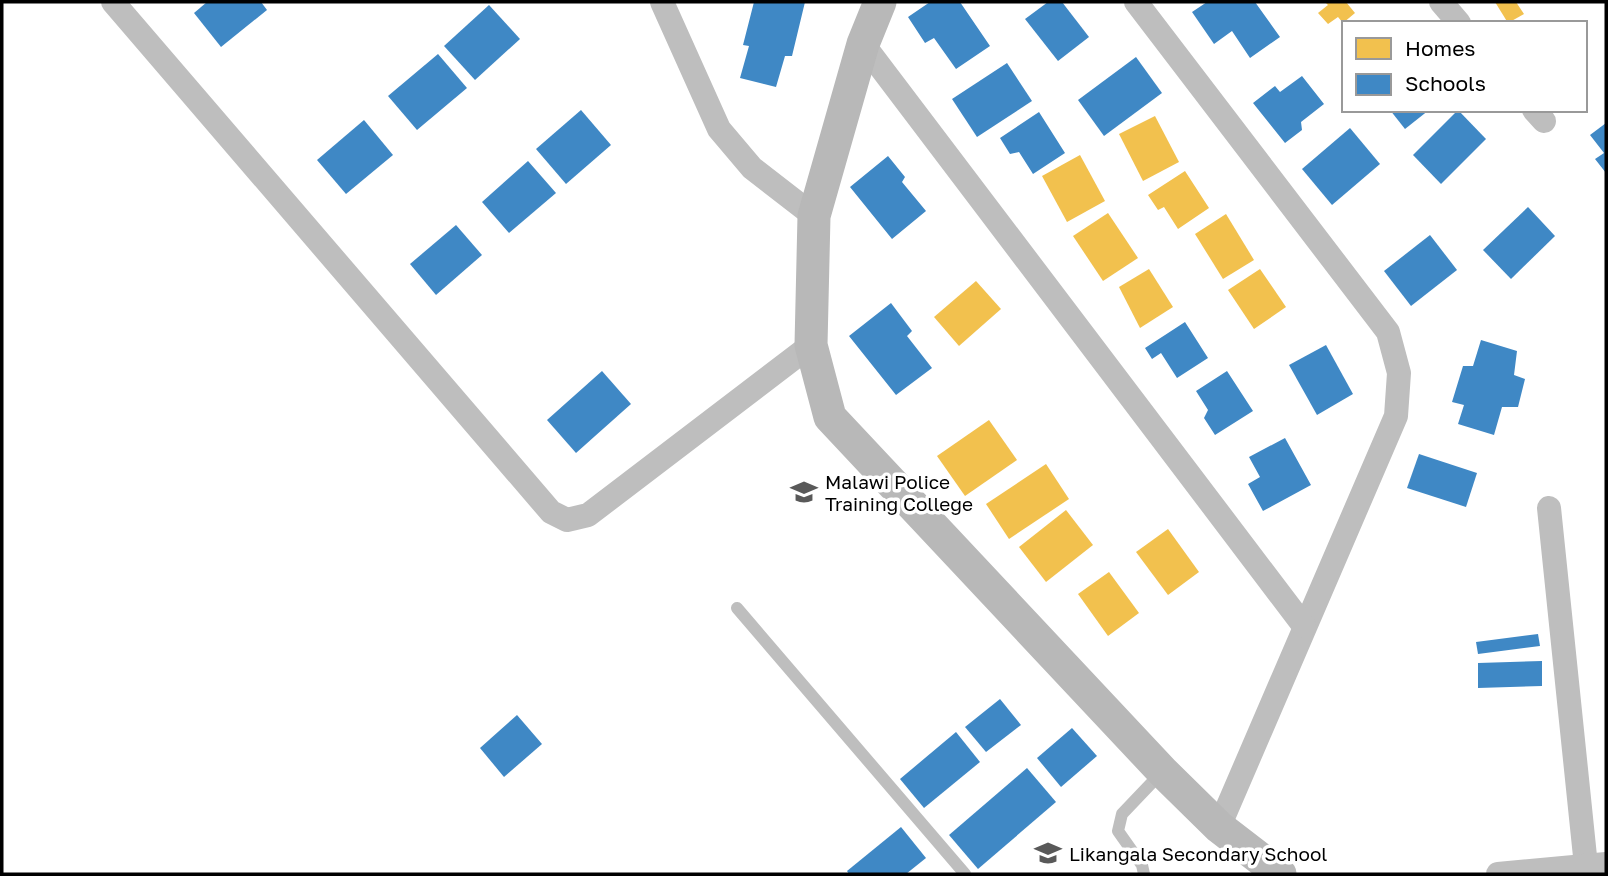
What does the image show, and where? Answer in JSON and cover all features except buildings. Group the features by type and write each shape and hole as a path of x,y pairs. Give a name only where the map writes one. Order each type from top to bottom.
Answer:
{"street":[{"path":"113,2 551,512 567,520 588,515 811,345"},
{"path":"662,2 719,129 752,168 814,216"},
{"path":"880,2 863,44 814,216 811,345 830,417 1163,772 1219,827 1280,874"},
{"path":"1136,2 1388,332 1399,373 1396,416 1219,827"},
{"path":"1441,2 1458,21"},
{"path":"863,44 1304,626"},
{"path":"1498,874 1596,865 1549,509"}],"lane":[{"path":"737,608 965,874"},
{"path":"1144,874 1142,865 1118,831 1122,814 1163,772"}],"place":[{"name":"Malawi Police Training College","path":"804,492"},
{"name":"Likangala Secondary School","path":"1048,853"}]}
